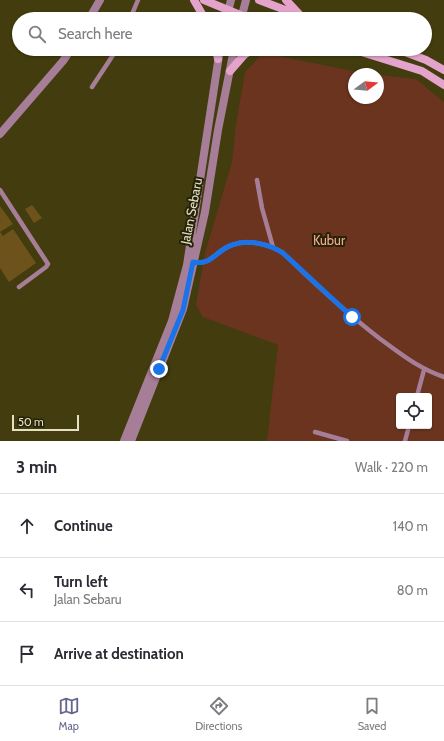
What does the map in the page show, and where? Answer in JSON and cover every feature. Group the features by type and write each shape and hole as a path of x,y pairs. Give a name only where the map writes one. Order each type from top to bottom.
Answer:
{"main road":[{"path":"194,0 201,12"},
{"path":"204,0 232,12"},
{"path":"259,0 290,12"},
{"path":"286,0 297,12"},
{"path":"230,71 243,56"},
{"path":"375,56 408,66 437,79 444,85"},
{"path":"415,56 443,68"}],"street":[{"path":"93,12 100,0"},
{"path":"228,10 231,0"},
{"path":"243,12 246,0"},
{"path":"0,134 67,56"},
{"name":"Jalan Sebaru","path":"124,441 172,321 187,265 219,56"},
{"name":"Jalan Sebaru","path":"131,441 179,322 204,212 233,56"}],"lane":[{"path":"133,12 138,0"},
{"path":"92,87 112,56"},
{"path":"257,180 262,208 273,246"},
{"path":"0,190 48,264 19,287"},
{"path":"193,262 202,264 208,262 232,245 251,243 273,246 283,253 352,317 424,370 444,377"},
{"path":"418,393 424,370"},
{"path":"405,441 408,429"},
{"path":"315,432 347,441"}],"green space":[{"name":"Kubur","path":"260,56 278,56 348,70 348,104 384,104 384,76 416,79 444,102 444,441 267,441 278,345 203,317 196,305 205,253 232,162 236,124 245,72"}],"building":[{"path":"32,205 42,218 34,223 25,209"},
{"path":"0,206 13,224 0,232"},
{"path":"13,229 36,263 9,282 0,268 0,232 3,236"}],"route":[{"path":"159,369 183,310 193,262 202,264 208,262 232,245 251,243 273,246 283,253 306,276 352,317"}]}
